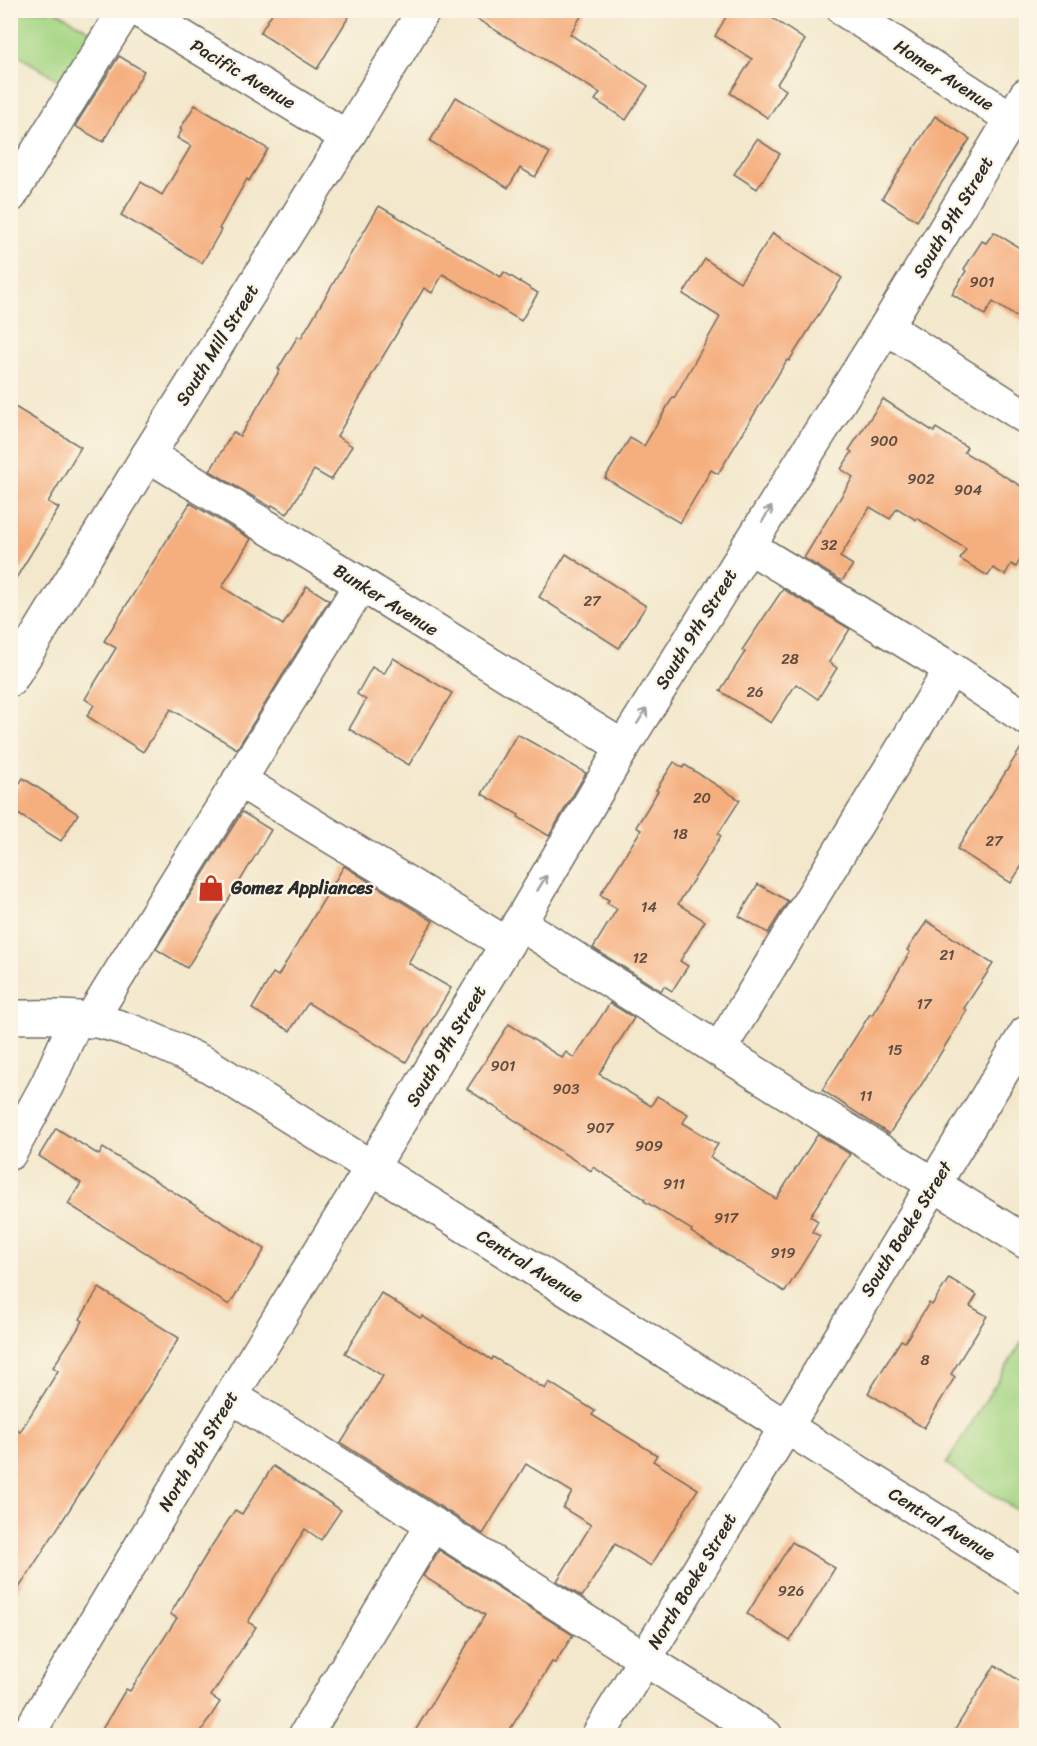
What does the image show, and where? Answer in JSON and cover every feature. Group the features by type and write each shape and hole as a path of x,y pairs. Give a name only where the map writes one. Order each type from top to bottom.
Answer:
{"street":[{"path":"10,196 125,10"},
{"name":"South Mill Street","path":"10,680 424,10"},
{"name":"Homer Avenue","path":"844,10 1018,121"},
{"name":"Pacific Avenue","path":"139,11 347,137"},
{"name":"South 9th Street","path":"372,1167 623,747 747,546 1018,121"},
{"path":"886,327 1026,417"},
{"name":"Bunker Avenue","path":"147,455 361,584 623,747"},
{"path":"747,546 951,669 1026,718"},
{"path":"10,1153 84,1019 239,780 361,584"},
{"path":"718,1050 951,669"},
{"path":"239,780 718,1050 1026,1242"},
{"name":"Central Avenue","path":"10,1017 84,1019 132,1031 208,1065 1026,1577"},
{"name":"South Boeke Street","path":"786,1426 1026,1033"},
{"name":"North 9th Street","path":"27,1736 231,1396 372,1167"},
{"path":"231,1396 766,1736"},
{"name":"North Boeke Street","path":"598,1736 786,1426"},
{"path":"305,1736 434,1524"}],"green space":[{"path":"10,11 56,11 94,33 63,83 11,51"},
{"path":"1026,1335 1026,1516 946,1464"}],"building":[{"path":"274,10 353,10 317,69 260,33"},
{"path":"462,10 585,10 570,34 648,86 626,120 595,100 600,93"},
{"path":"730,10 760,10 805,40 777,84 786,90 768,118 730,93 752,59 715,36"},
{"path":"119,56 144,71 103,142 75,126"},
{"path":"456,97 550,153 535,177 520,168 508,188 430,141"},
{"path":"195,105 268,149 249,181 247,179 202,263 121,215 141,182 162,195 191,146 177,138"},
{"path":"935,116 970,139 917,221 882,198"},
{"path":"757,139 780,154 757,189 734,174"},
{"path":"379,206 501,277 504,272 538,293 521,321 443,274 432,293 424,288 337,436 352,446 331,480 314,470 287,514 210,471 233,432 240,436 280,370 278,369 298,336 301,338"},
{"path":"994,232 1026,252 1026,323 993,302 985,315 952,294 966,271 964,269 982,241 986,243"},
{"path":"773,233 842,278 789,361 787,360 718,474 711,470 680,523 605,478 630,438 644,446 720,317 683,294 705,259 740,282"},
{"path":"883,399 934,432 936,428 967,447 964,452 1026,489 1026,549 1016,567 1011,564 1005,575 993,568 988,576 960,559 966,549 897,508 890,519 870,507 840,557 853,565 842,581 804,558 853,477 841,469 852,452 849,450"},
{"path":"10,404 81,447 48,502 59,508 10,588"},
{"path":"190,503 251,539 222,587 283,625 307,586 329,600 237,749 171,709 143,752 87,716 94,705 85,699 116,648 104,641"},
{"path":"566,554 646,606 619,648 539,597"},
{"path":"783,589 850,629 829,662 837,668 818,699 796,684 771,723 720,691 745,652 742,650"},
{"path":"393,658 452,693 409,765 349,729 366,700 357,694 372,667 384,674"},
{"path":"517,734 586,773 549,836 518,817 519,815 482,794"},
{"path":"1026,740 1026,859 1011,883 957,849"},
{"path":"674,762 683,768 685,765 740,800 718,834 721,836 678,904 705,921 680,961 688,966 672,991 664,986 661,991 593,948 617,909 607,903 609,900 600,895 641,830 636,827"},
{"path":"23,778 78,814 61,841 10,809 10,798"},
{"name":"Gomez Appliances","path":"242,812 271,830 187,968 156,949"},
{"path":"344,866 433,921 408,963 451,988 406,1062 308,1003 290,1031 252,1009 273,973 278,976"},
{"path":"758,884 788,901 768,933 739,916"},
{"path":"927,921 993,964 964,1008 967,1010 920,1087 889,1134 822,1090 870,1014 872,1015 910,952 907,950"},
{"path":"610,1003 634,1018 599,1074 651,1106 657,1096 688,1114 683,1123 718,1144 710,1157 776,1199 818,1134 850,1154 810,1216 818,1221 812,1232 820,1236 785,1292 644,1201 645,1199 593,1167 591,1171 467,1089 509,1024 562,1058 566,1052 574,1058"},
{"path":"56,1128 99,1155 103,1148 265,1249 229,1305 68,1204 81,1183 39,1156"},
{"path":"949,1278 977,1295 970,1306 987,1316 951,1374 955,1377 924,1428 868,1393 901,1340 905,1342 929,1303 932,1305"},
{"path":"99,1288 179,1338 10,1602 10,1426 20,1432 58,1371 53,1367 83,1321 80,1319"},
{"path":"381,1293 420,1318 422,1316 492,1360 493,1357 545,1389 549,1382 595,1411 592,1415 657,1455 653,1461 698,1489 651,1566 615,1544 582,1597 557,1581 591,1525 563,1508 572,1492 526,1464 483,1534 341,1443 383,1376 345,1353"},
{"path":"273,1466 341,1510 321,1540 305,1529 248,1622 256,1627 211,1696 220,1702 198,1736 98,1736 126,1689 130,1691 177,1618 170,1614 209,1550 235,1510 242,1514"},
{"path":"792,1542 835,1568 790,1641 747,1614"},
{"path":"439,1550 573,1635 555,1663 552,1662 506,1736 412,1736 485,1615 423,1576"},
{"path":"995,1665 1026,1685 1026,1736 951,1736"}],"place":[{"name":"Gomez Appliances","path":"211,888"}]}
